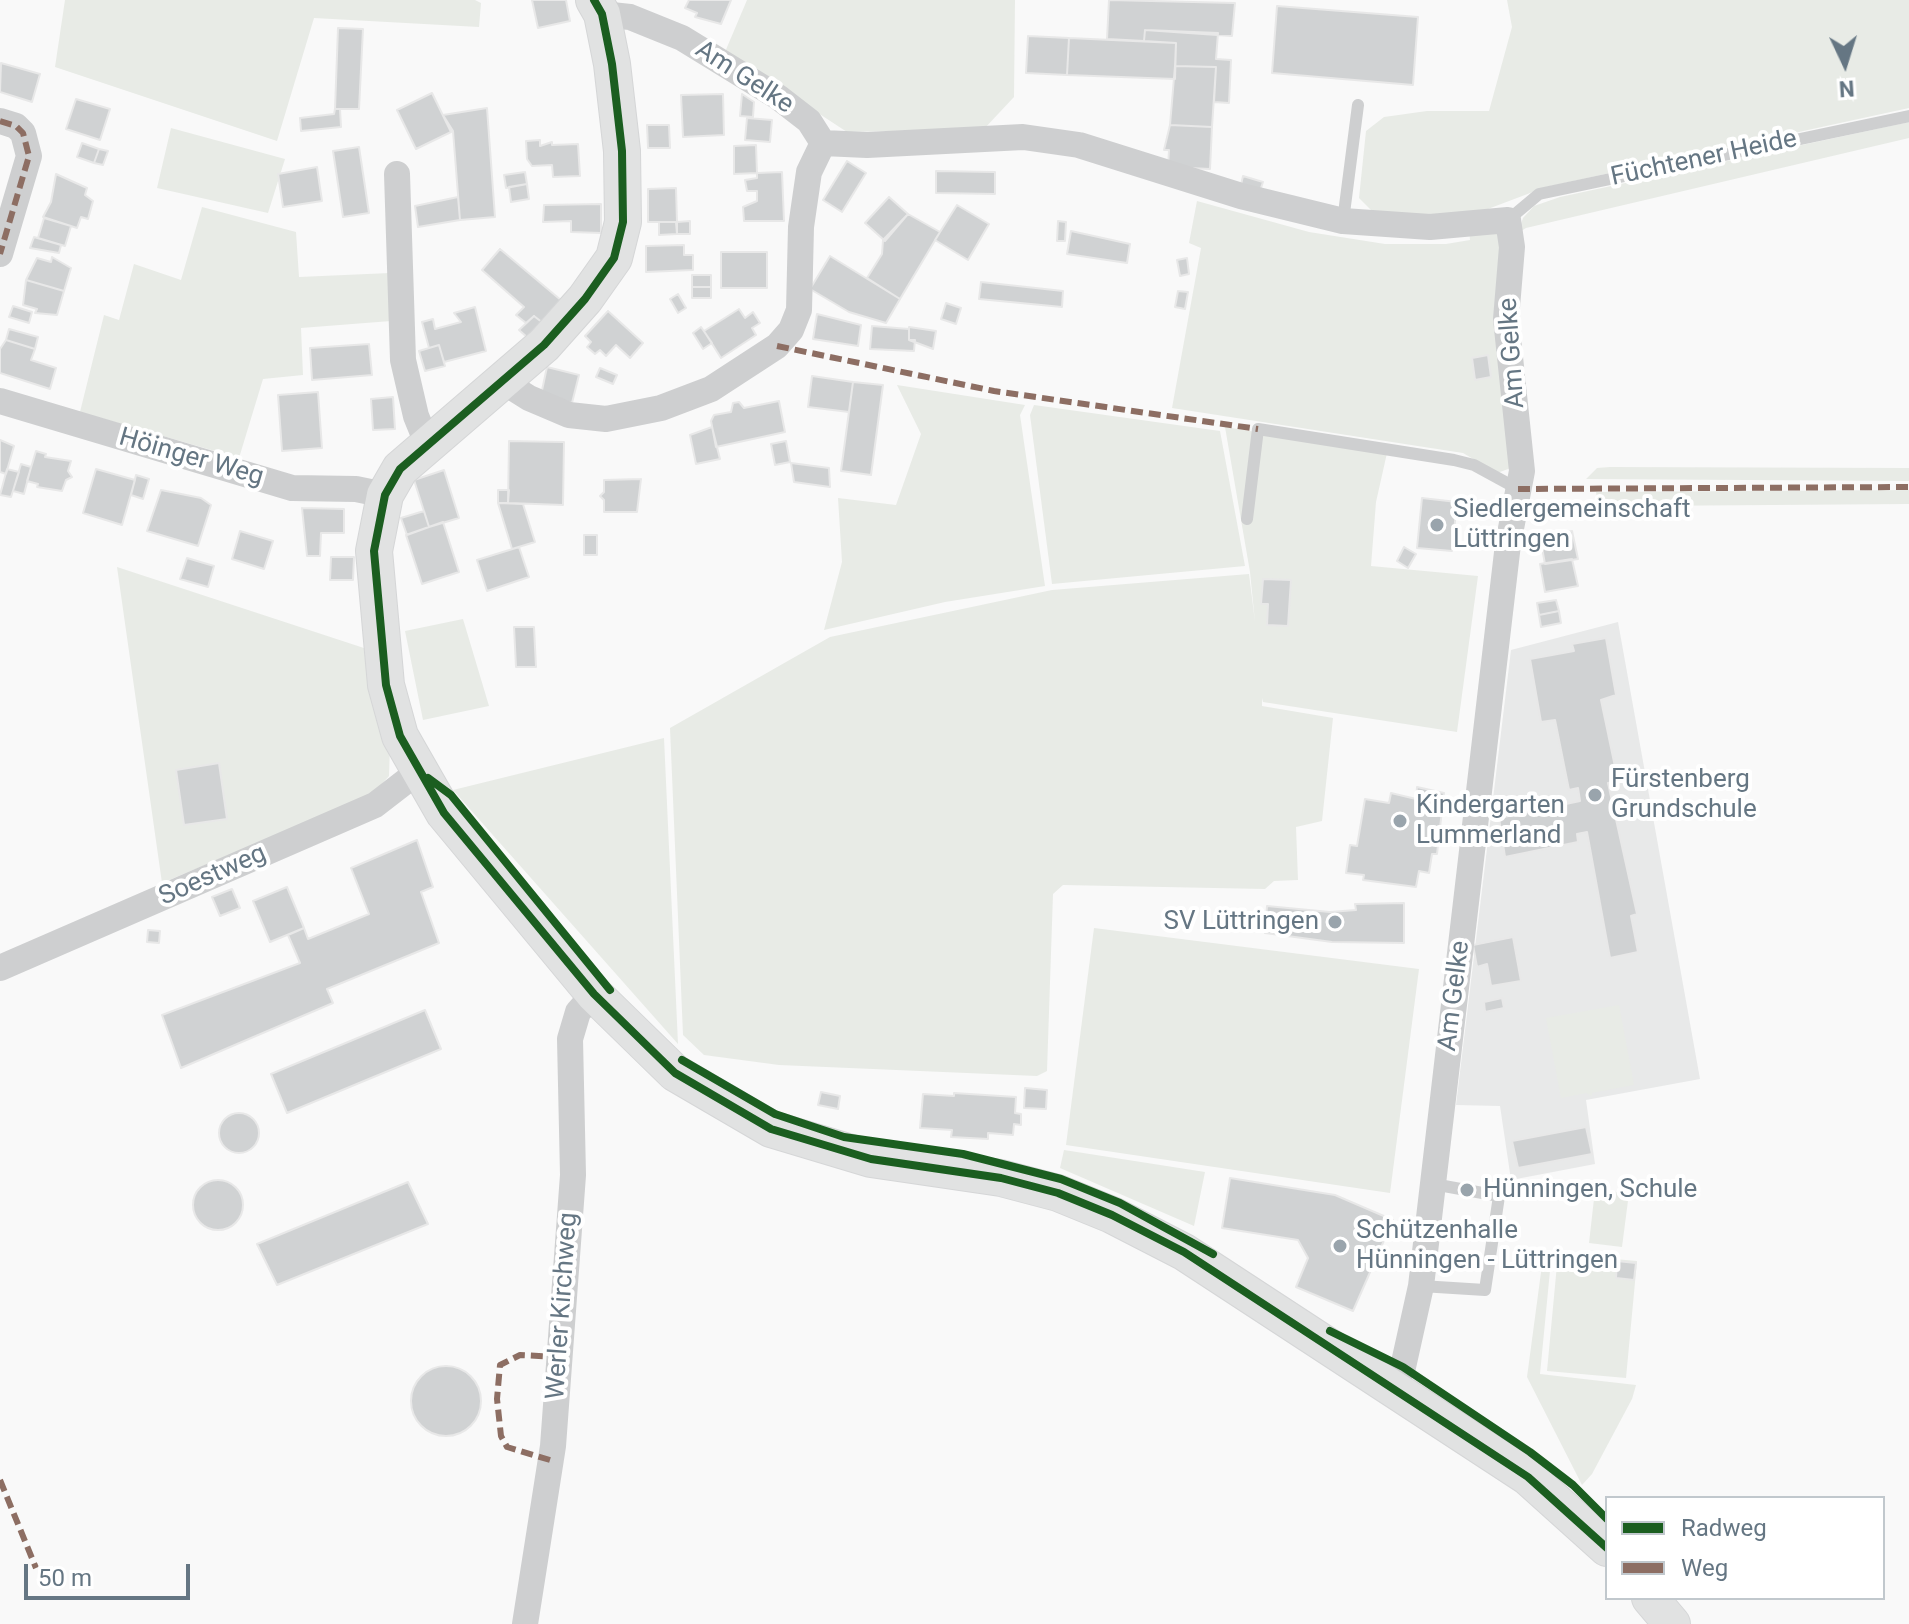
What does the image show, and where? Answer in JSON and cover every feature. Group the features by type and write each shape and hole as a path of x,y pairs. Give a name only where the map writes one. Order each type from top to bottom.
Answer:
{"street":[{"name":"Am Gelke","path":"598,7 682,38 778,97 809,121 823,143"},
{"path":"598,7 612,64 622,151 623,222 614,258 585,299 544,345 400,469 385,495 374,551 386,685 400,736 453,825 594,994 675,1073 771,1129 871,1159 1001,1178 1058,1193 1112,1215 1184,1252 1528,1477 1605,1546"},
{"path":"0,121 16,126 23,133 29,156 0,254"},
{"path":"502,381 529,398 569,415 606,419 661,408 711,389 777,346 791,330 799,310 801,227 809,172 823,143 867,145 1023,137 1079,145 1241,196 1343,221 1430,227 1508,220"},
{"path":"397,174 403,360 427,443"},
{"name":"Am Gelke","path":"1394,1388 1403,1367 1421,1286 1508,544 1518,489 1520,446 1506,319 1512,247 1508,220"},
{"name":"Höinger Weg","path":"0,401 292,488 356,489 385,495"},
{"name":"Soestweg","path":"0,968 375,805 419,771"},
{"name":"Werler Kirchweg","path":"525,1624 555,1416 573,1175 570,1039 578,1012 594,994"},
{"path":"1652,1600 1672,1624"}],"lane":[{"path":"1343,221 1358,105"},
{"name":"Füchtener Heide","path":"1508,220 1539,194 1909,116"},
{"path":"1247,519 1258,429 1454,460 1474,465 1518,489"},
{"path":"1421,1286 1485,1290 1499,1196 1433,1184"}],"shaded area":[{"path":"65,0 475,0 481,3 479,27 314,18 277,141 55,67"},
{"path":"747,0 1015,0 1014,97 984,129 847,132 725,52"},
{"path":"1507,0 1909,0 1909,108 1546,187 1480,212 1379,218 1359,198 1366,131 1384,117 1427,111 1489,111 1512,27"},
{"path":"1909,122 1909,138 1526,228 1518,233 1523,218 1534,206 1560,197"},
{"path":"171,128 285,159 268,213 157,188"},
{"path":"1197,201 1309,232 1385,244 1446,244 1470,240 1469,228 1502,235 1511,468 1497,473 1463,453 1172,408 1201,248 1189,243"},
{"path":"202,207 296,232 299,277 390,273 391,321 301,328 303,375 263,379 239,458 80,412 104,315 119,320 134,264 181,280"},
{"path":"897,385 1025,405 1020,415 1045,586 945,602 824,630 842,562 838,498 896,505 921,434"},
{"path":"1034,405 1220,431 1245,566 1052,584 1030,415"},
{"path":"1225,427 1387,453 1376,502 1371,566 1478,576 1457,732 1263,702 1262,698 1262,706 1333,718 1322,821 1296,827 1298,880 1274,881 1265,889 1063,885 1053,894 1047,1071 1037,1076 779,1065 704,1055 683,1035 670,728 830,637 1052,590 1249,574 1255,622 1250,572"},
{"path":"1597,468 1909,468 1909,481 1586,479"},
{"path":"1909,490 1909,504 1635,506 1599,510 1596,492"},
{"path":"117,567 370,650 390,745 389,776 372,795 162,883"},
{"path":"463,619 489,706 423,720 405,631"},
{"path":"1618,622 1700,1079 1586,1100 1595,1164 1511,1180 1500,1106 1456,1105 1511,650"},
{"path":"664,738 678,1044 453,790"},
{"path":"1094,928 1419,969 1390,1193 1066,1145"},
{"path":"1619,1005 1634,1085 1592,1093 1592,1096 1586,1093 1561,1098 1546,1018"},
{"path":"1064,1150 1205,1172 1194,1226 1060,1168"},
{"path":"1595,1190 1629,1193 1622,1247 1589,1243"},
{"path":"1544,1250 1552,1250 1540,1374 1636,1385 1632,1399 1592,1474 1582,1485 1527,1377"},
{"path":"1558,1254 1637,1261 1626,1378 1547,1371"}],"building":[{"path":"532,0 566,0 570,21 538,28"},
{"path":"689,0 731,0 721,24 695,17 697,13 685,8"},
{"path":"1109,0 1235,3 1232,36 1145,30 1144,41 1107,39"},
{"path":"1277,6 1418,17 1413,85 1272,73"},
{"path":"338,28 363,29 359,109 335,109"},
{"path":"1145,30 1218,33 1216,59 1231,60 1229,103 1214,102 1216,67 1175,66 1176,43 1144,41"},
{"path":"1028,36 1069,38 1067,75 1026,73"},
{"path":"1069,38 1176,43 1175,79 1067,75"},
{"path":"1,63 40,74 32,102 0,92"},
{"path":"1175,66 1216,67 1212,127 1170,125"},
{"path":"432,93 451,132 416,149 397,110"},
{"path":"723,94 724,135 683,137 681,95"},
{"path":"742,94 754,102 753,117 740,116"},
{"path":"76,99 110,109 100,140 66,129"},
{"path":"487,108 495,217 460,220 453,131 443,115"},
{"path":"335,109 340,109 341,127 301,131 300,118 334,114"},
{"path":"747,118 772,120 770,142 745,140"},
{"path":"647,125 669,125 670,148 648,148"},
{"path":"1170,125 1212,127 1210,169 1168,167 1169,150 1164,150"},
{"path":"540,140 540,146 552,142 552,145 578,144 580,176 553,177 552,165 532,166 527,159 526,141"},
{"path":"82,143 99,149 94,163 77,157"},
{"path":"756,145 757,173 734,174 734,146"},
{"path":"359,147 369,213 343,217 333,151"},
{"path":"99,149 108,151 103,165 94,163"},
{"path":"847,161 866,173 842,212 823,200"},
{"path":"317,167 322,201 283,207 278,174"},
{"path":"936,171 995,172 995,194 936,193"},
{"path":"525,172 527,184 506,188 504,175"},
{"path":"782,172 784,221 744,221 743,207 757,201 757,191 747,191 745,180 757,178 757,173"},
{"path":"56,174 87,188 85,195 93,201 88,219 81,217 77,228 43,217 51,202"},
{"path":"1243,176 1263,182 1259,194 1240,189"},
{"path":"527,184 529,199 511,202 509,187"},
{"path":"676,188 677,222 648,222 648,189"},
{"path":"458,197 460,220 418,227 415,206"},
{"path":"889,197 908,214 885,241 865,223"},
{"path":"601,204 601,233 571,232 571,221 543,222 544,205"},
{"path":"957,205 989,224 968,260 935,240"},
{"path":"908,214 940,232 900,299 867,278 882,254 883,240"},
{"path":"44,218 71,226 65,246 38,238"},
{"path":"690,221 690,234 677,234 677,222"},
{"path":"1058,221 1066,222 1065,241 1057,241"},
{"path":"659,222 676,222 677,234 659,235"},
{"path":"1071,231 1130,244 1127,263 1067,254"},
{"path":"34,237 61,245 59,253 30,248"},
{"path":"684,245 684,255 693,255 693,270 646,272 646,246"},
{"path":"500,249 562,301 543,323 534,316 526,323 516,315 524,307 482,270"},
{"path":"721,252 767,252 767,288 721,288"},
{"path":"830,256 900,299 886,323 849,312 810,289"},
{"path":"52,257 71,268 64,291 26,280 37,258 51,262"},
{"path":"1187,258 1189,274 1180,276 1177,260"},
{"path":"692,275 711,275 711,287 692,287"},
{"path":"26,280 64,291 57,315 35,313 37,309 23,305"},
{"path":"981,282 1063,291 1062,307 979,299"},
{"path":"692,287 711,287 711,298 692,298"},
{"path":"1178,291 1188,292 1185,309 1175,307"},
{"path":"678,294 686,308 678,313 670,299"},
{"path":"946,303 961,308 956,324 941,319"},
{"path":"13,306 32,312 29,323 9,317"},
{"path":"475,307 486,351 444,362 439,345 429,348 422,322 433,319 435,329 461,322 454,313"},
{"path":"739,309 745,318 753,312 760,323 752,328 756,335 721,358 704,331"},
{"path":"608,311 643,343 630,358 616,345 606,356 600,350 595,354 587,347 591,342 585,336"},
{"path":"817,314 861,325 858,346 813,339"},
{"path":"534,316 543,323 528,338 519,330"},
{"path":"872,326 909,329 909,340 915,340 914,351 870,349"},
{"path":"701,327 712,343 703,349 693,333"},
{"path":"909,327 936,331 933,349 909,340"},
{"path":"9,329 38,337 35,349 6,340"},
{"path":"6,340 35,349 31,360 56,368 50,389 0,373 0,349"},
{"path":"369,344 372,375 312,380 310,348"},
{"path":"439,345 445,366 425,371 419,351"},
{"path":"1488,355 1491,377 1475,380 1472,358"},
{"path":"547,367 579,375 572,403 541,395"},
{"path":"600,368 617,375 613,384 596,377"},
{"path":"812,376 853,382 849,412 808,407"},
{"path":"853,382 883,385 871,475 841,471"},
{"path":"318,392 322,448 282,451 278,395"},
{"path":"393,397 395,429 373,430 371,399"},
{"path":"779,401 785,432 716,447 711,421 714,415 731,412 733,403 739,402 744,408"},
{"path":"712,427 720,459 696,464 690,435"},
{"path":"0,440 14,446 6,474 0,472"},
{"path":"509,441 564,442 563,505 508,503"},
{"path":"786,441 790,462 775,465 771,444"},
{"path":"36,451 46,454 45,457 71,461 68,471 72,477 66,480 62,491 37,487 38,484 27,481"},
{"path":"791,463 829,468 830,487 794,482"},
{"path":"21,464 31,467 24,494 13,491"},
{"path":"7,469 19,472 11,497 0,495"},
{"path":"96,469 135,480 122,525 83,513"},
{"path":"444,470 459,518 429,527 414,480"},
{"path":"136,475 149,479 143,499 131,495"},
{"path":"641,479 637,512 604,512 604,500 600,496 604,492 604,480"},
{"path":"161,490 201,498 211,505 198,546 147,531"},
{"path":"498,490 509,490 508,503 498,503"},
{"name":"Siedlergemeinschaft Lüttringen","path":"1422,498 1457,502 1452,551 1417,548"},
{"path":"498,503 523,504 535,542 512,549"},
{"path":"302,508 344,509 344,533 321,533 320,556 307,556"},
{"path":"424,511 429,527 407,535 401,518"},
{"path":"443,522 459,572 422,584 406,535"},
{"path":"240,531 273,541 264,569 232,559"},
{"path":"1572,531 1578,559 1545,564 1540,537"},
{"path":"584,535 597,535 597,555 584,555"},
{"path":"519,547 529,577 487,591 477,560"},
{"path":"1404,547 1416,554 1408,568 1397,561"},
{"path":"331,557 354,557 353,580 330,580"},
{"path":"187,558 214,566 208,587 180,579"},
{"path":"1572,559 1578,586 1545,592 1540,564"},
{"path":"1263,579 1291,580 1288,626 1267,625 1268,604 1261,604"},
{"path":"1556,600 1559,611 1539,615 1537,603"},
{"path":"1559,611 1561,623 1541,627 1539,615"},
{"path":"514,627 534,627 536,667 516,667"},
{"name":"Fürstenberg Grundschule","path":"1606,638 1616,695 1601,700 1618,781 1608,783 1637,914 1631,916 1638,952 1610,958 1587,832 1577,834 1578,842 1505,857 1499,818 1580,801 1578,788 1569,790 1555,720 1541,722 1530,659 1574,651 1572,644"},
{"path":"219,763 227,819 184,825 176,770"},
{"name":"Kindergarten Lummerland","path":"1417,787 1444,793 1437,854 1432,854 1429,873 1419,871 1416,887 1363,880 1364,875 1346,873 1350,845 1357,846 1365,799 1389,803 1391,793 1416,799"},
{"path":"417,840 433,887 421,892 439,943 327,989 333,1003 181,1068 162,1015 300,963 288,935 304,928 308,939 369,914 351,868"},
{"path":"287,887 304,928 270,942 253,901"},
{"path":"232,889 240,908 220,916 212,897"},
{"name":"SV Lüttringen","path":"1404,903 1404,943 1332,942 1265,933 1267,906 1330,912 1356,910 1355,904"},
{"path":"148,930 160,931 159,943 147,942"},
{"path":"1513,937 1521,981 1491,986 1487,964 1477,967 1473,945"},
{"path":"1502,998 1504,1008 1485,1012 1484,1002"},
{"path":"425,1010 441,1049 287,1113 271,1074"},
{"path":"1025,1088 1047,1090 1046,1109 1024,1108"},
{"path":"821,1092 840,1096 838,1109 818,1105"},
{"path":"954,1093 1016,1097 1015,1113 1021,1114 1021,1125 1014,1124 1013,1135 988,1133 988,1139 951,1137 952,1130 920,1128 923,1094 954,1096"},
{"path":"239,1113 253,1119 259,1133 253,1147 239,1153 225,1147 219,1133 225,1119"},
{"path":"1586,1127 1592,1154 1518,1168 1512,1141"},
{"name":"Schützenhalle Hünningen - Lüttringen","path":"1230,1178 1335,1195 1393,1220 1353,1311 1296,1287 1308,1258 1298,1240 1222,1228"},
{"path":"218,1180 236,1187 243,1205 236,1223 218,1230 200,1223 193,1205 200,1187"},
{"path":"408,1182 428,1224 277,1285 257,1244"},
{"path":"1617,1261 1636,1263 1634,1280 1616,1278"},
{"path":"446,1366 471,1376 481,1401 471,1426 446,1436 421,1426 411,1401 421,1376"}],"marked path":[{"path":"0,121 16,126 23,133 29,156 0,254"},
{"path":"777,346 994,391 1258,429"},
{"path":"1518,489 1909,487"},
{"path":"550,1460 507,1447 501,1436 497,1399 500,1365 520,1355 559,1357"},
{"path":"0,1480 36,1568"}],"cycle path":[{"path":"594,0 602,14 612,64 622,151 623,222 614,258 585,299 544,345 400,469 385,495 374,551 386,685 400,736 444,813 594,994 675,1073 771,1129 871,1159 1001,1178 1058,1193 1112,1215 1184,1252 1528,1477 1605,1546"},
{"path":"428,778 451,795 610,990"},
{"path":"682,1060 775,1114 844,1137 963,1154 1061,1179 1120,1203 1213,1254"},
{"path":"1330,1331 1403,1367 1530,1452 1573,1485 1605,1517"}],"place":[{"name":"Siedlergemeinschaft Lüttringen","path":"1437,525"},
{"name":"Fürstenberg Grundschule","path":"1595,795"},
{"name":"Kindergarten Lummerland","path":"1400,821"},
{"name":"SV Lüttringen","path":"1335,922"},
{"name":"Hünningen, Schule","path":"1467,1190"},
{"name":"Schützenhalle Hünningen - Lüttringen","path":"1340,1246"}]}
